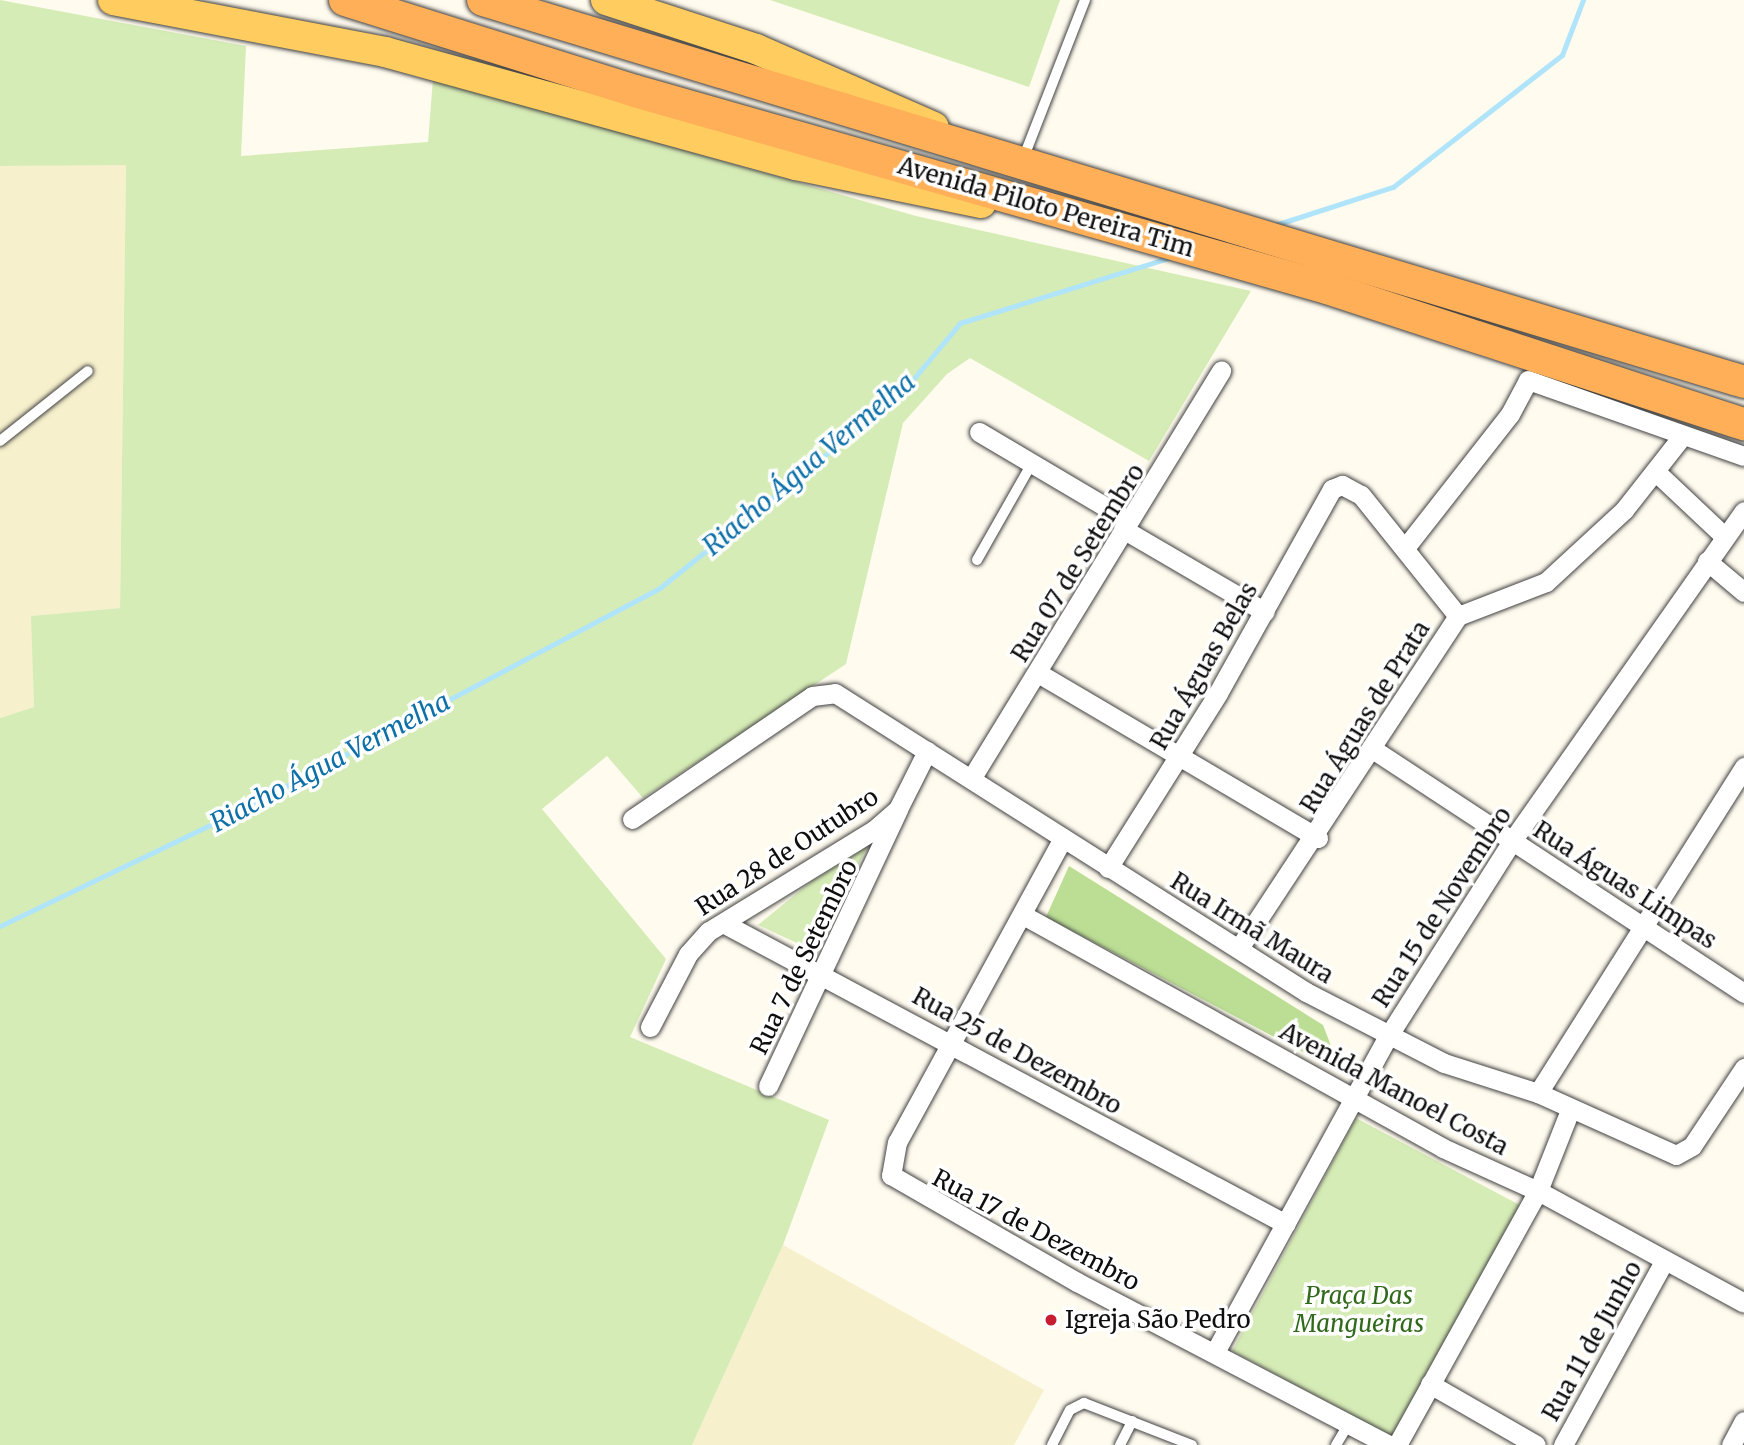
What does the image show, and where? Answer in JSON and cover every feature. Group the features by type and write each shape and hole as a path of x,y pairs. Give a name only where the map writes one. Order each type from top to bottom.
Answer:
{"highway":[{"name":"Avenida Piloto Pereira Tim","path":"345,0 1099,224 1213,255 1744,424"},
{"name":"Avenida Piloto Pereira Tim","path":"483,0 1744,382"}],"main road":[{"path":"113,0 385,51 796,165 1099,224"},
{"path":"606,0 768,54 982,150"}],"street":[{"name":"Rua 07 de Setembro","path":"971,779 1038,673 1125,525 1158,482 1222,371"},
{"path":"1458,616 1405,548 1510,414 1528,380 1744,456"},
{"path":"979,432 1265,612"},
{"name":"Rua Águas de Prata","path":"1239,948 1318,838 1458,616 1546,582 1624,510 1683,435"},
{"path":"1655,471 1724,536"},
{"name":"Rua Águas Belas","path":"1108,868 1179,759 1337,486 1361,495 1405,548"},
{"name":"Rua 15 de Novembro","path":"1215,1352 1387,1038 1512,841 1744,510"},
{"path":"1707,561 1744,592"},
{"path":"1038,673 1179,759 1318,838"},
{"name":"Rua Irmã Maura","path":"632,819 812,696 835,693 1108,868 1387,1038 1538,1093 1668,1154 1692,1146 1744,1068"},
{"name":"Rua Águas Limpas","path":"1374,750 1512,841 1644,923 1744,993"},
{"name":"Rua 28 de Outubro","path":"650,1027 688,954 723,923 898,809 927,751"},
{"path":"1538,1093 1644,923 1738,788 1744,767"},
{"name":"Rua 7 de Setembro","path":"768,1086 825,972 898,809"},
{"path":"956,1044 1063,838"},
{"name":"Avenida Manoel Costa","path":"1023,915 1443,1148 1538,1191 1744,1303"},
{"name":"Rua 25 de Dezembro","path":"723,923 825,972 1286,1224"},
{"name":"Rua 17 de Dezembro","path":"956,1044 897,1142 889,1170 926,1200 1350,1421 1364,1438 1389,1445"},
{"path":"1397,1445 1538,1191 1570,1110"},
{"name":"Rua 11 de Junho","path":"1563,1445 1664,1261"},
{"path":"1430,1384 1536,1445"},
{"path":"1731,1445 1744,1421"}],"lane":[{"path":"1022,162 1085,0"},
{"path":"0,441 88,371"},
{"path":"978,560 1032,463"},
{"path":"1052,1445 1077,1405 1132,1421 1192,1445"},
{"path":"1120,1445 1132,1421"},
{"path":"1336,1445 1350,1421"}],"shaded area":[{"path":"126,164 120,608 32,616 34,707 0,718 0,166"},
{"path":"783,1245 1044,1390 1014,1445 692,1445"}],"green space":[{"path":"0,0 246,46 241,156 428,142 433,79 916,216 1251,291 1149,461 970,358 947,374 903,423 846,664 643,798 607,756 542,809 666,959 630,1037 829,1120 783,1245 692,1445 0,1445 0,718 34,707 31,616 120,608 126,165 0,166"},
{"path":"770,0 1060,0 1029,87"},
{"path":"867,847 816,952 758,925 812,881"},
{"path":"1069,866 1323,1025 1341,1072 1046,917"},
{"name":"Praça Das Mangueiras","path":"1356,1118 1521,1206 1397,1439 1232,1351"}],"waterway":[{"name":"Riacho Água Vermelha","path":"1272,226 1393,187 1562,55 1583,0"},
{"name":"Riacho Água Vermelha","path":"0,926 233,814 661,587 900,395 960,323 1172,257"}],"place":[{"name":"Igreja São Pedro","path":"1051,1320"}]}
